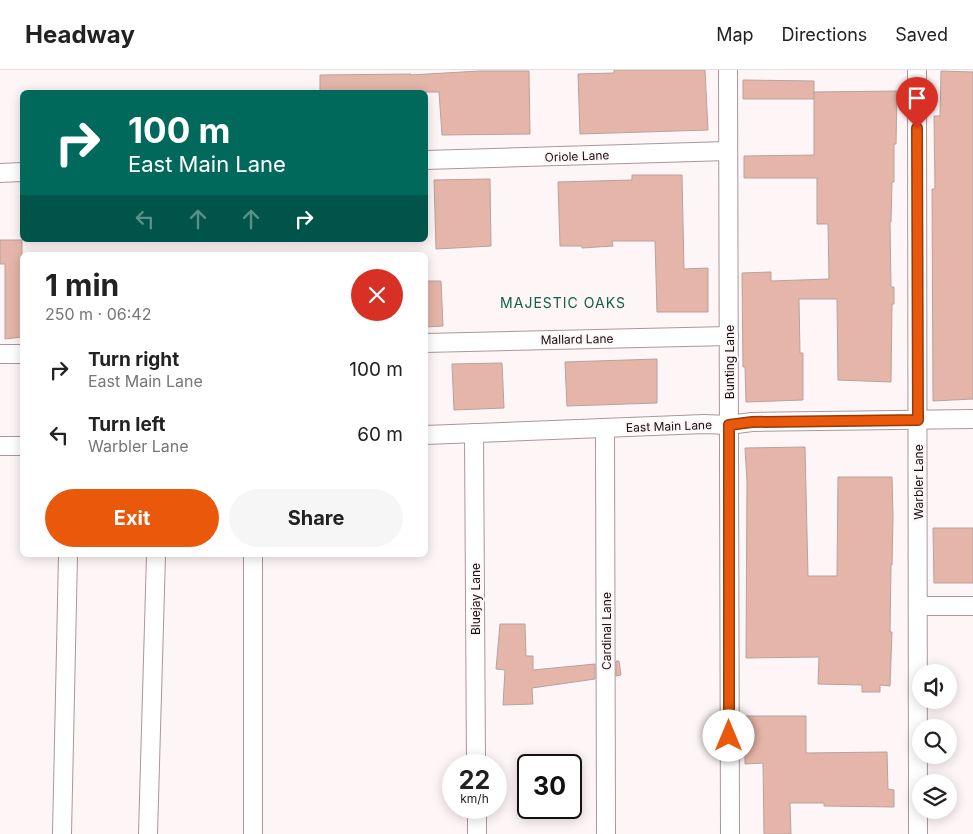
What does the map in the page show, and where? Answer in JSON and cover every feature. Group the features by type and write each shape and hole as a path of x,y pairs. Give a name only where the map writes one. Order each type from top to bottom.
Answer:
{"street":[{"name":"Bunting Lane","path":"728,70 730,834"},
{"name":"Warbler Lane","path":"917,70 918,834"},
{"name":"Oriole Lane","path":"428,160 728,151"},
{"path":"0,173 20,172"},
{"name":"Mallard Lane","path":"428,343 729,336"},
{"path":"0,354 20,354"},
{"name":"East Main Lane","path":"428,435 704,424 729,425 752,422 973,419"},
{"name":"Cardinal Lane","path":"605,428 606,834"},
{"name":"Bluejay Lane","path":"474,433 476,754"},
{"path":"0,446 20,446"},
{"path":"62,834 68,557"},
{"path":"148,834 156,557"},
{"path":"252,557 252,834"},
{"path":"918,606 973,606"},
{"path":"477,819 477,834"}],"building":[{"path":"614,70 705,70 708,130 580,134 578,74 614,73"},
{"path":"479,71 529,71 530,134 442,135 439,92 428,92 428,90 320,90 320,75 411,75"},
{"path":"941,71 973,72 973,399 933,401 932,189 935,189 934,116 940,116"},
{"path":"743,80 814,81 814,99 743,99"},
{"path":"897,91 894,182 892,182 890,222 891,287 894,287 891,382 838,380 837,299 799,299 800,353 803,353 803,400 746,402 745,367 743,367 742,273 771,272 771,281 829,279 828,224 817,224 817,178 744,178 744,156 814,155 814,92"},
{"path":"632,175 682,175 684,269 708,268 708,312 657,312 655,241 612,241 613,246 582,248 582,246 560,246 558,182 632,180"},
{"path":"490,179 491,246 436,249 434,180"},
{"path":"0,240 20,240 22,242 22,252 20,252 20,337 5,339 5,264 0,264"},
{"path":"428,281 441,281 443,326 428,327"},
{"path":"657,359 657,403 567,406 565,362"},
{"path":"502,363 504,408 454,410 452,364"},
{"path":"805,447 808,576 837,576 838,477 892,477 890,686 880,685 880,692 862,692 862,685 818,684 819,657 746,658 747,482 745,448"},
{"path":"933,528 973,528 973,583 934,583"},
{"path":"500,624 525,624 526,656 533,656 533,670 595,664 595,679 532,688 533,704 503,705 505,670 496,669"},
{"path":"616,661 619,661 621,675 616,676"},
{"path":"745,716 806,716 806,753 887,752 888,789 894,790 894,807 824,806 824,803 790,803 791,834 764,834 763,763 745,764"}],"district":[{"name":"MAJESTIC OAKS","path":"563,302"}],"route":[{"path":"729,736 729,425 752,422 918,420 917,128"}]}
